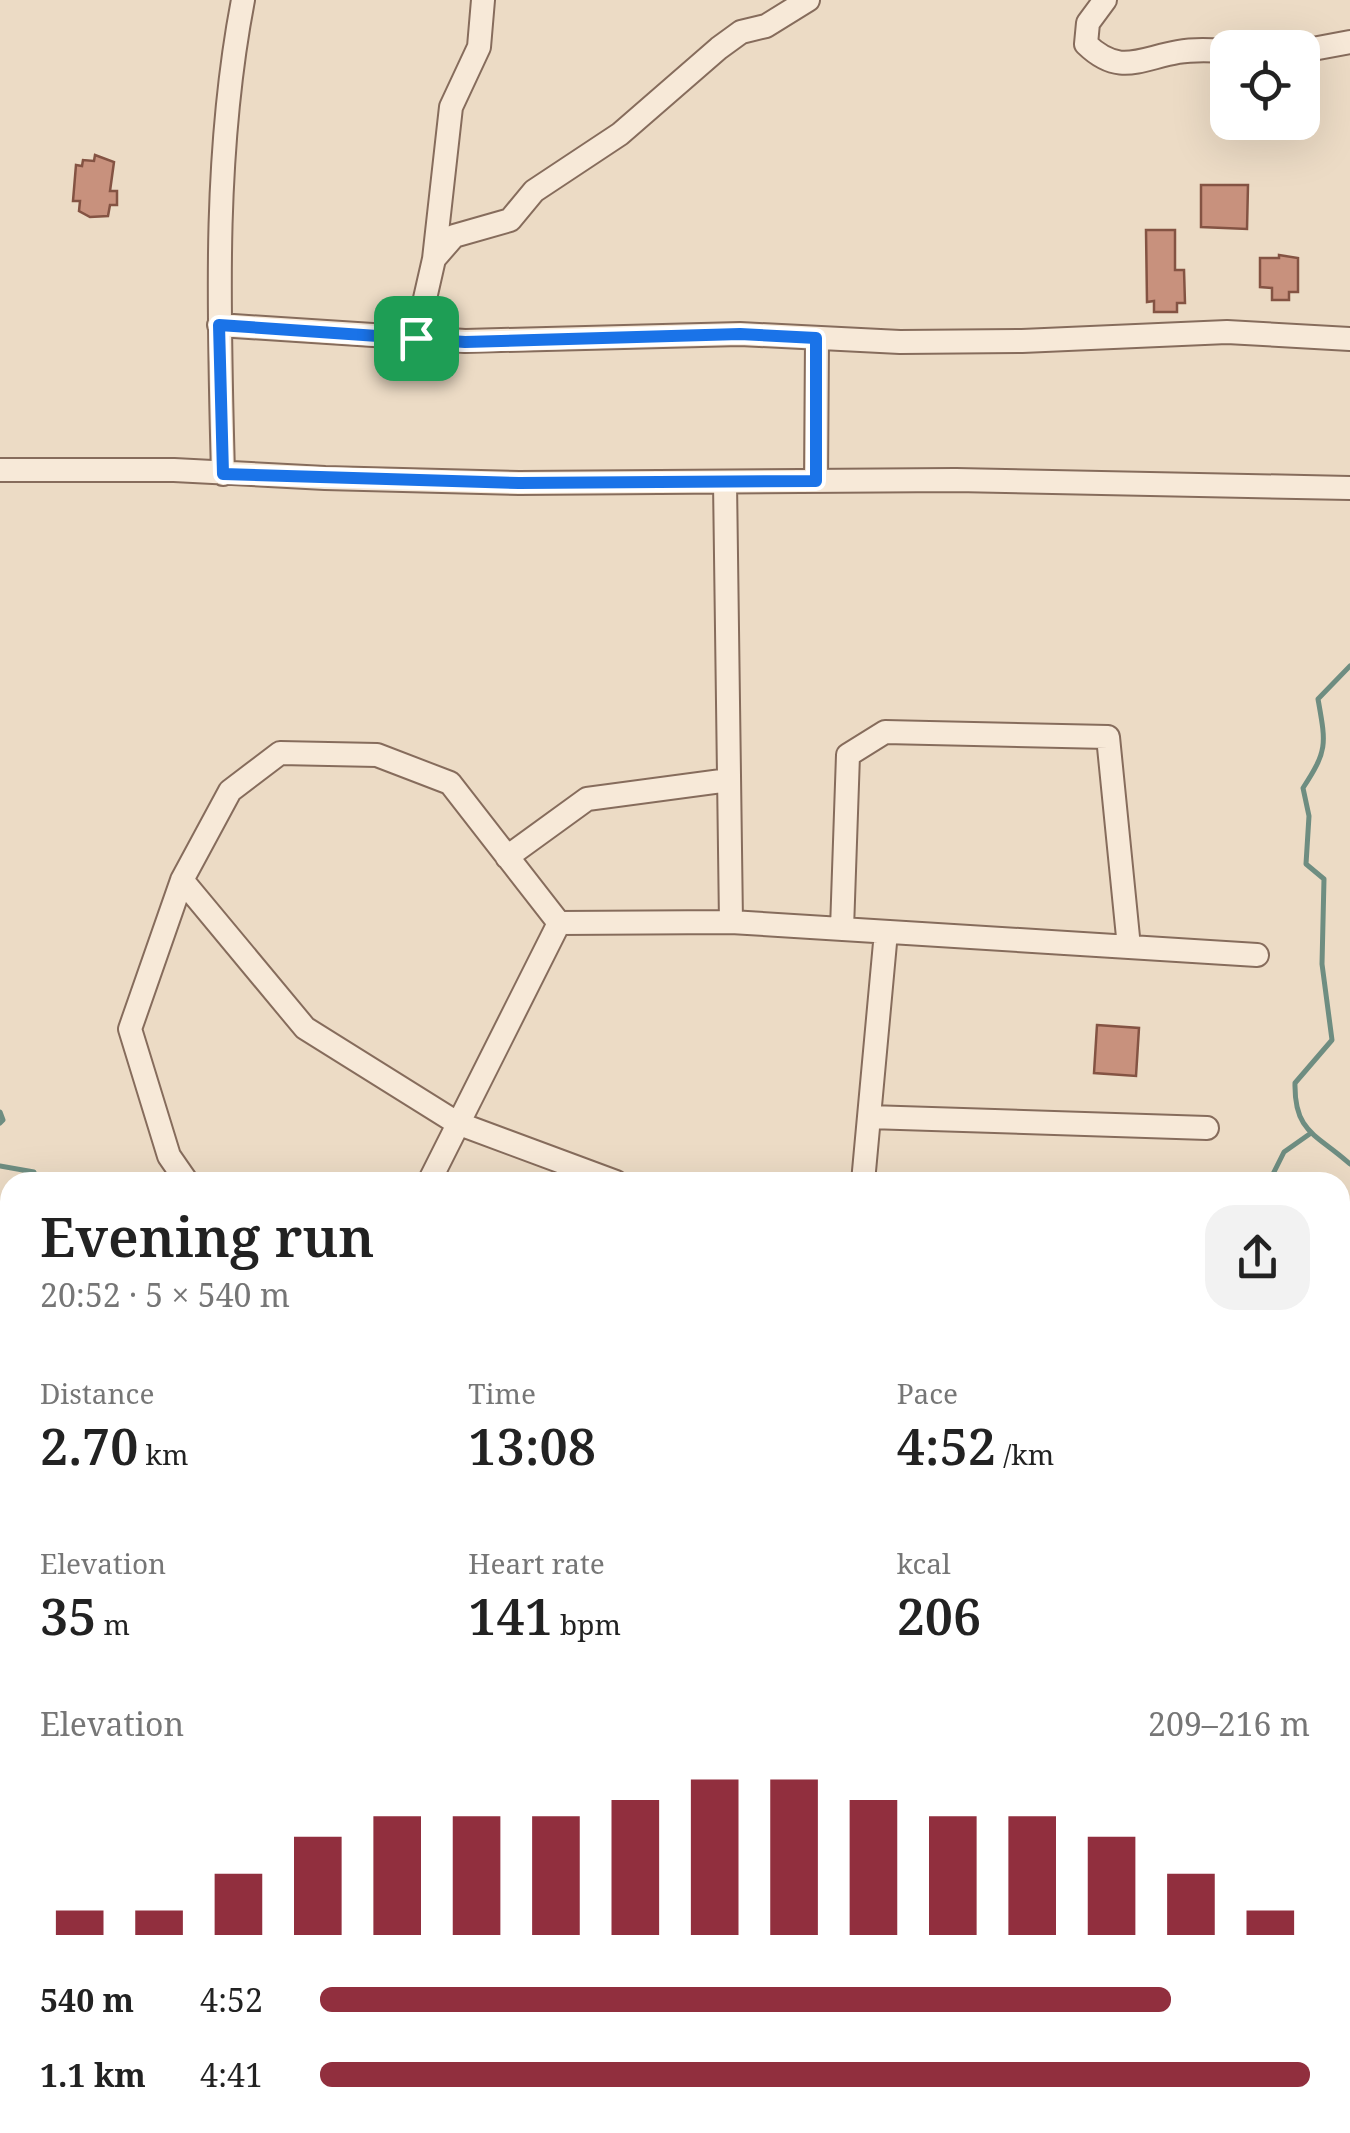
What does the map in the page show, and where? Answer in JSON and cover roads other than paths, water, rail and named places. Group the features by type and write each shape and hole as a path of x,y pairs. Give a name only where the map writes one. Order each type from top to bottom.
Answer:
{"street":[{"path":"223,474 219,325 225,134 243,0"},
{"path":"416,338 434,258 451,106 479,47 483,0"},
{"path":"434,258 454,236 510,220 534,191 620,134 718,48 742,32 766,26 808,0"},
{"path":"1104,0 1088,23 1086,44 1102,59 1124,64 1179,52 1210,52"},
{"path":"1320,48 1350,42"},
{"path":"219,325 465,342 740,334 900,342 1022,341 1227,332 1350,339"},
{"path":"816,338 816,481"},
{"path":"0,470 69,468 501,483 956,480 1350,488"},
{"path":"725,482 731,922"},
{"path":"842,929 848,756 885,732 1108,736 1128,947"},
{"path":"179,1172 169,1156 130,1030 182,880 230,791 280,753 377,755 450,784 558,923"},
{"path":"507,857 587,799 729,780"},
{"path":"182,880 304,1028 457,1123 589,1172"},
{"path":"558,923 731,922 1257,955"},
{"path":"434,1172 558,923"},
{"path":"864,1172 886,932"},
{"path":"869,1117 1207,1128"},
{"path":"1350,1344 1350,1428"}],"waterway":[{"path":"1350,666 1318,699 1323,746 1303,788 1309,816 1306,864 1324,879 1322,964 1332,1040 1295,1083 1303,1123 1350,1164"},
{"path":"0,1112 0,1123"},
{"path":"1274,1172 1284,1152 1311,1133"},
{"path":"0,1166 34,1172"},
{"path":"1350,1842 1350,1857"}]}
